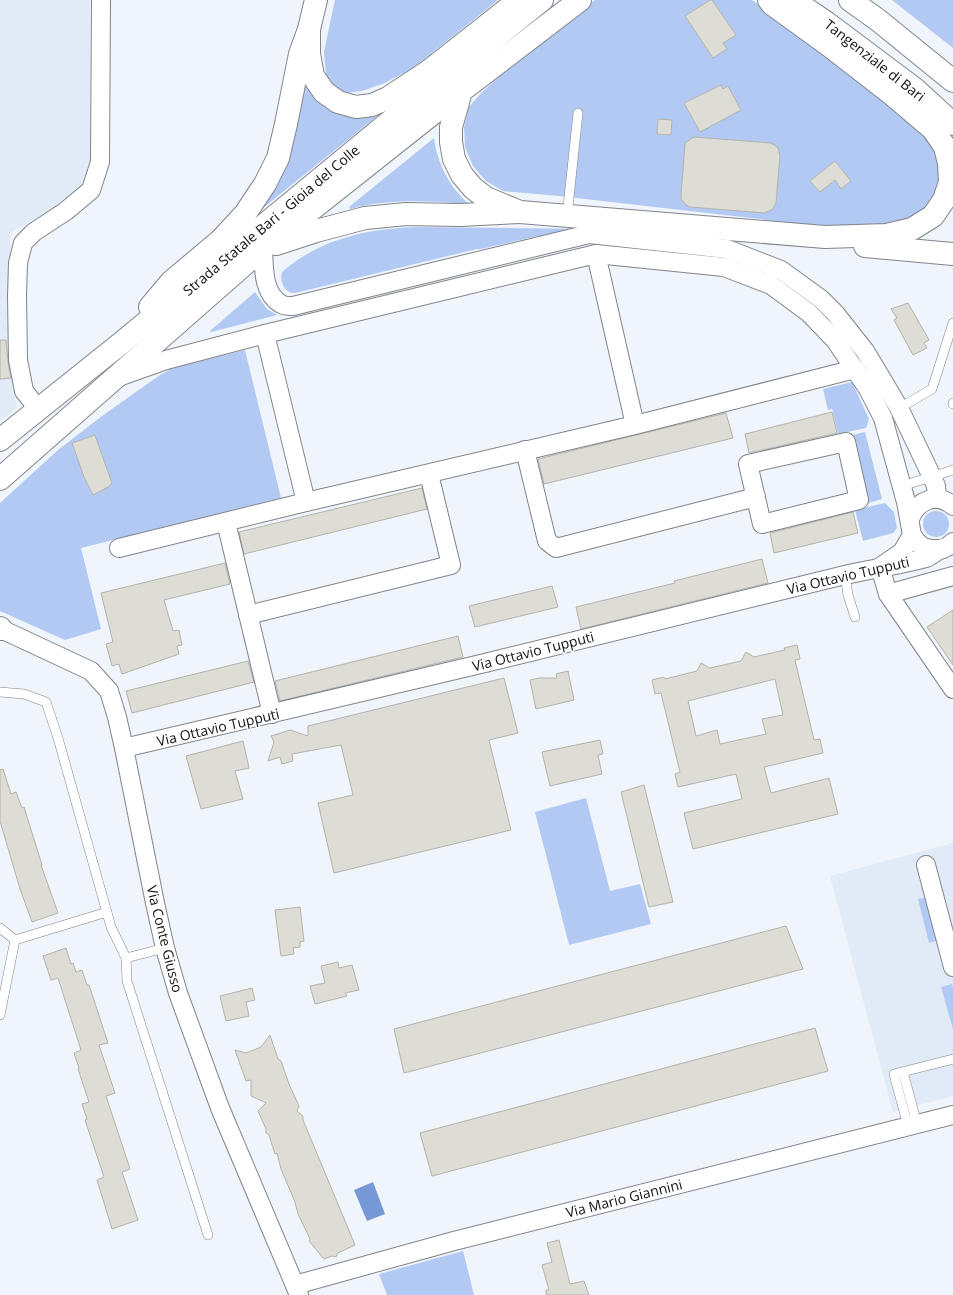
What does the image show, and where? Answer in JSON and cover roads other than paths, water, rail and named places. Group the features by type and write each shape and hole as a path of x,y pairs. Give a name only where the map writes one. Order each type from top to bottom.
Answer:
{"main road":[{"path":"120,344 171,282 221,240 245,214 265,184 278,158 300,54 310,27 316,0"},
{"path":"310,27 309,54 313,76 324,92 338,102 356,107 372,105 388,98 423,75 519,0"},
{"name":"Strada Statale Bari - Gioia del Colle","path":"0,440 120,344 382,128 542,0"},
{"name":"Strada Statale Bari - Gioia del Colle","path":"0,479 113,378 263,248 461,91 580,0"},
{"path":"769,0 772,4 893,94 933,129 945,147 949,163 950,182 944,200 933,216 912,229 887,235 825,238"},
{"name":"Tangenziale di Bari","path":"793,0 827,23 915,89 953,124"},
{"path":"850,0 878,20 950,77"},
{"path":"461,91 452,127 451,142 454,159 462,175 473,188 486,198 520,212"},
{"path":"263,248 316,231 365,218 406,214 460,216 520,212 825,238 872,247 953,254"}],"street":[{"path":"39,410 24,391 18,360 18,262 23,243 34,232 66,211 91,190 100,162 101,0"},
{"path":"263,248 265,278 271,295 281,304 293,306 589,234 727,249 782,270 821,300 842,334 854,369 868,389 883,418 902,486 911,527 917,542 923,547 931,549 949,547"},
{"path":"596,254 635,425"},
{"path":"113,378 166,360 265,334 596,254 724,267 772,285 809,313 865,351 899,408 936,486 937,498"},
{"path":"265,334 306,502"},
{"path":"119,548 306,502 635,425 854,369"},
{"path":"846,442 859,500 762,524 756,497 748,464 846,442"},
{"path":"525,450 547,542 556,548 756,497"},
{"path":"248,615 451,565 429,474"},
{"path":"953,506 937,498 922,502 912,512 911,527 902,552 880,567 888,594 953,689"},
{"path":"226,522 272,714"},
{"name":"Via Ottavio Tupputi","path":"124,748 272,714 845,575 880,567 903,564 929,557 949,547"},
{"path":"888,594 953,576"},
{"name":"Via Conte Giusso","path":"0,628 91,671 109,691 124,748 165,948 178,993 220,1108 297,1290"},
{"path":"926,865 952,962"},
{"name":"Via Mario Giannini","path":"297,1290 454,1241 953,1115"}],"lane":[{"path":"567,216 578,113"},
{"path":"883,418 932,389 953,323"},
{"path":"902,486 953,470"},
{"path":"845,575 848,595 855,617"},
{"path":"0,692 24,694 46,702 58,738 111,927 126,958 127,981 208,1235"},
{"path":"15,940 107,912"},
{"path":"0,928 15,940"},
{"path":"0,1015 15,940"},
{"path":"126,958 165,948"},
{"path":"912,1125 899,1073 953,1059"}]}
